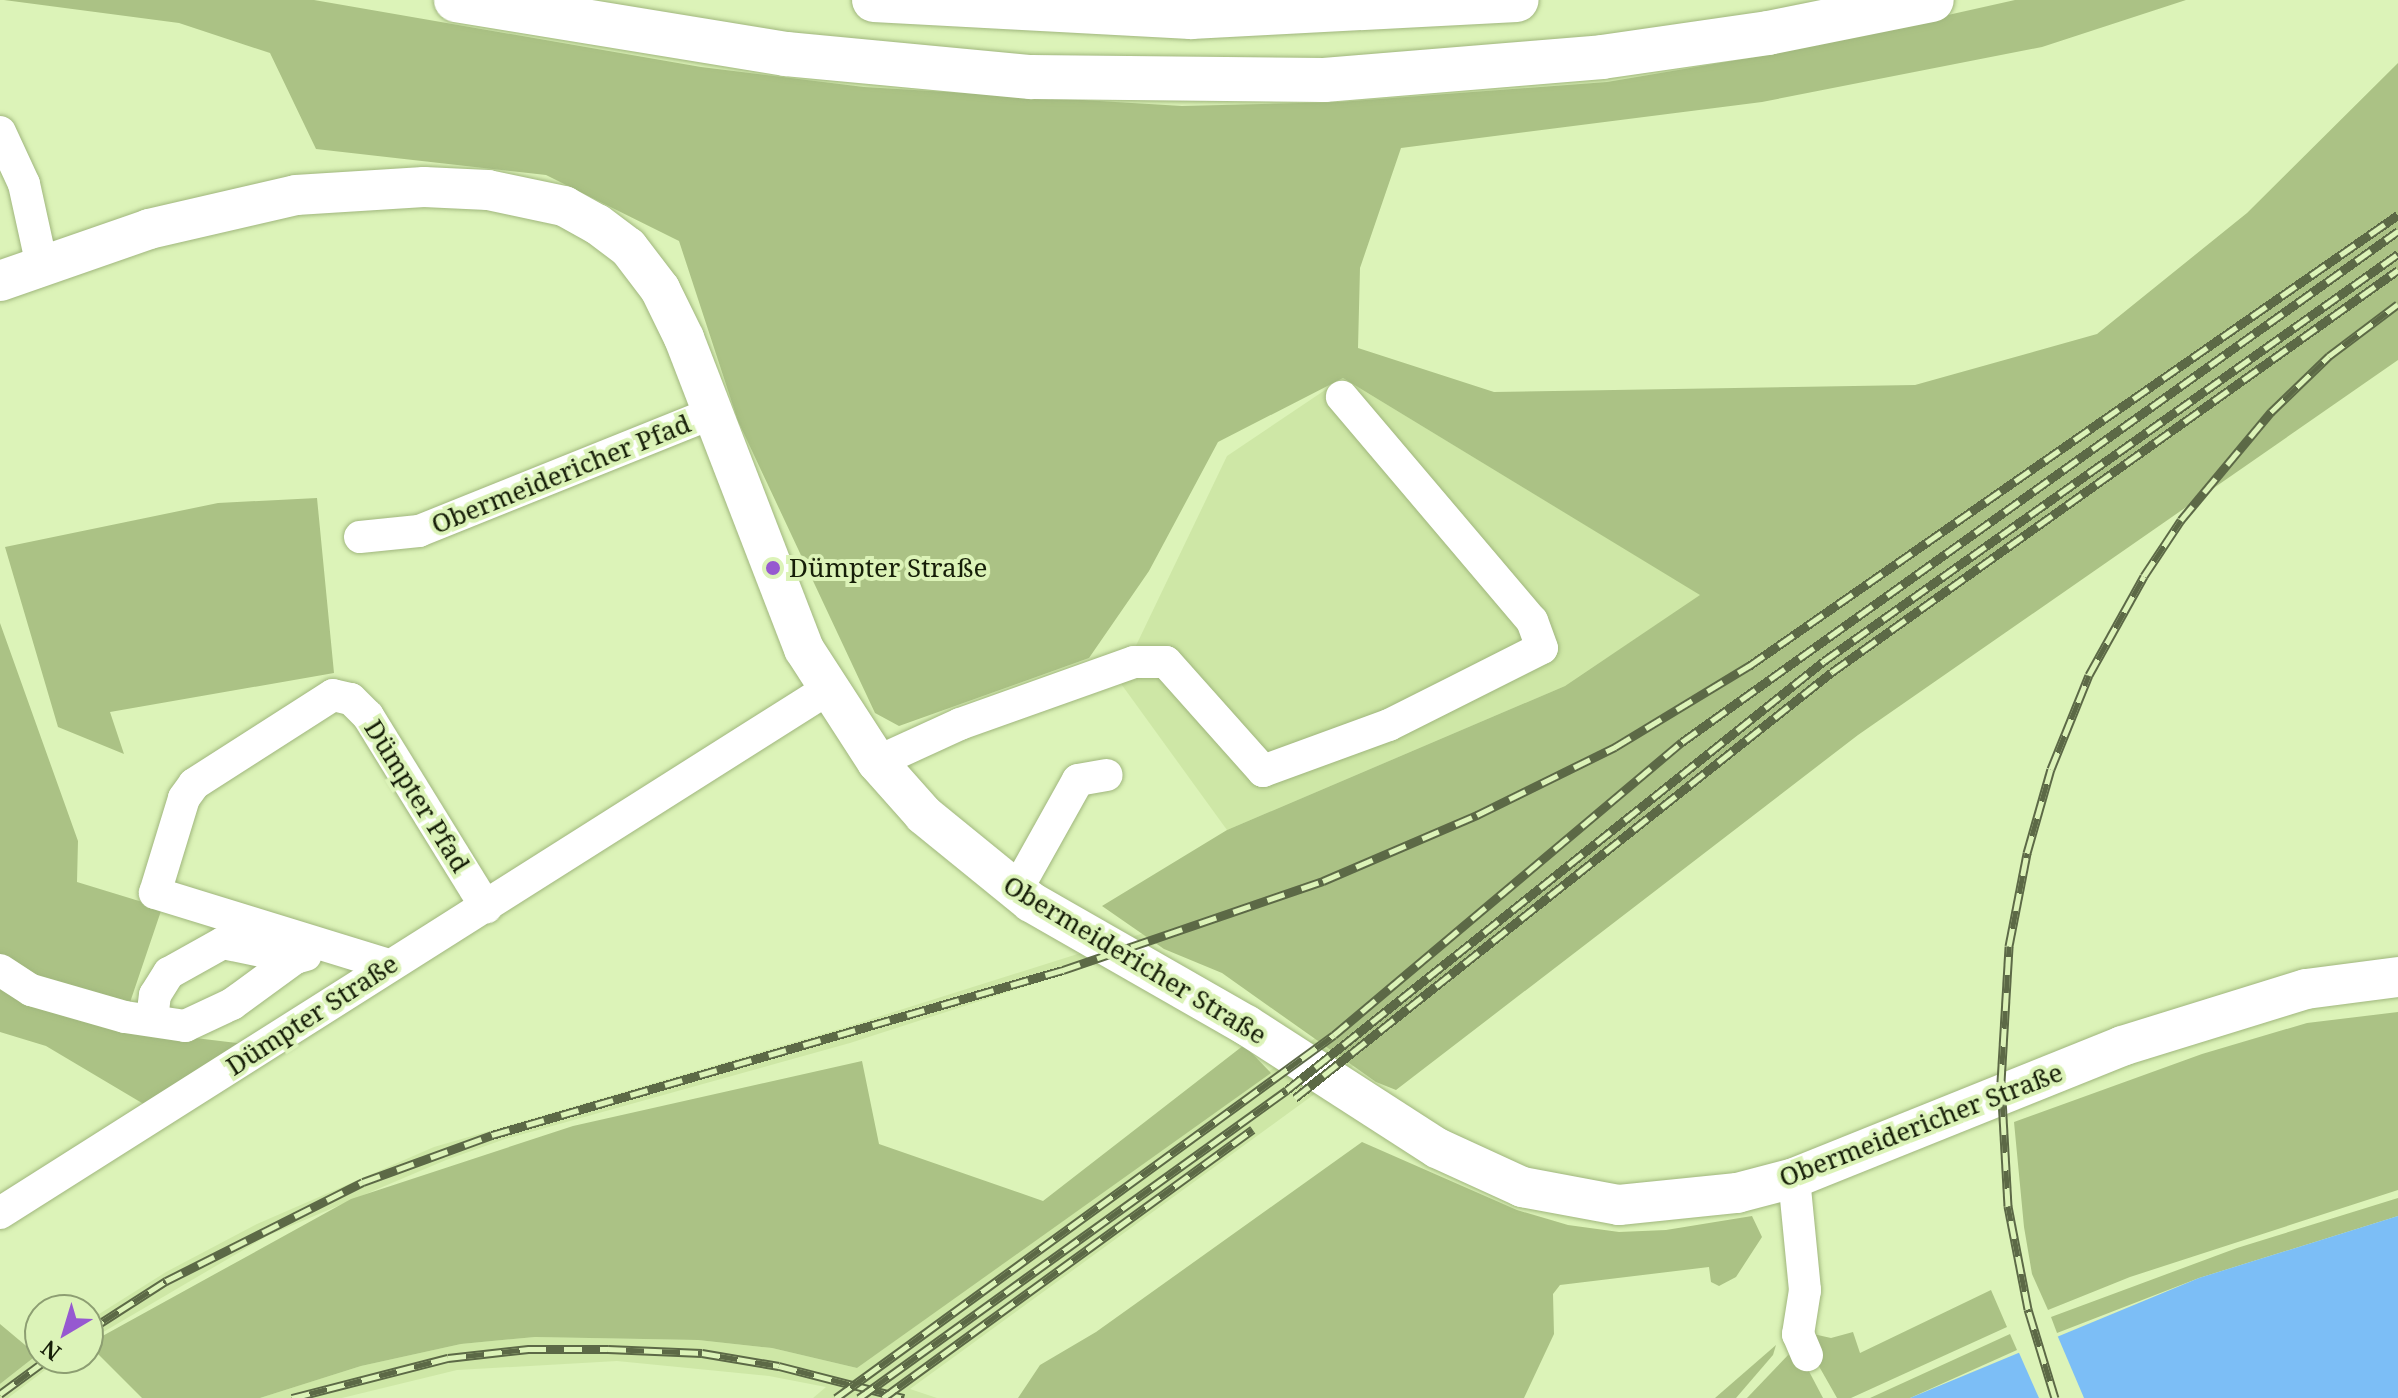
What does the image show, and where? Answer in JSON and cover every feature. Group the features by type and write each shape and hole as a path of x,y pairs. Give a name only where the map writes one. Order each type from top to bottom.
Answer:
{"highway":[{"path":"456,0 786,54 1031,77 1308,80 1480,71 1602,57 1768,33 1932,0"},
{"path":"605,0 715,19 1033,52 1317,57 1479,50 1820,0"},
{"path":"874,0 1191,17 1517,0"}],"main road":[{"name":"Obermeidericher Straße","path":"0,281 149,229 296,195 424,187 524,196 564,206 628,247 660,289 713,413 804,649 877,762 924,815 1016,891 1246,1025 1437,1148 1522,1187 1569,1199 1634,1205 1737,1193 1794,1178 2122,1046 2306,989 2398,977"}],"street":[{"path":"0,132 24,184 42,266"},
{"path":"877,762 960,724 1134,662 1166,662 1263,771 1389,725 1542,648 1532,621 1342,397"},
{"name":"Obermeidericher Pfad","path":"360,537 419,531 713,413"},
{"name":"Dümpter Straße","path":"0,1213 828,689"},
{"name":"Dümpter Pfad","path":"332,948 155,893 184,798 194,784 333,695 351,699 368,716 486,907"},
{"path":"1016,891 1078,780 1107,775"},
{"path":"152,1019 155,995 169,973 223,943 295,958"},
{"path":"0,970 31,990 125,1017 185,1026 209,1017 295,958 332,948 389,965"},
{"path":"1794,1178 1805,1290 1798,1334 1807,1355"}],"shaded area":[{"path":"4,0 314,0 701,67 864,87 1182,106 1339,102 1607,82 1773,54 2015,0 2186,0 2042,47 1762,102 1401,148 1360,268 1358,348 1494,392 1915,385 2097,334 2247,213 2398,63 2398,360 1858,735 1396,1090 1376,1082 1222,973 1164,949 1102,906 1227,830 1565,686 1700,595 1343,378 1218,442 1149,571 1089,658 899,726 875,713 738,421 679,241 546,175 316,149 270,53 179,23"},
{"path":"2398,202 2398,280 1752,747 1364,1058 910,1389 937,1398 813,1398 826,1387 769,1376 617,1361 457,1370 342,1398 260,1398 361,1366 461,1344 535,1337 698,1340 772,1348 857,1368 1336,1023 1719,697 1473,828 1327,889 850,1043 505,1139 446,1160 267,1236 104,1332 104,1311 166,1272 257,1224 434,1147 843,1028 1160,928 1319,872 1548,773 1778,636"},
{"path":"1343,378 1701,595 1565,686 1227,830 1119,681 1227,456"},
{"path":"317,498 334,673 110,712 124,754 58,727 5,547 218,503"},
{"path":"0,623 78,841 77,882 162,908 121,1029 245,1044 147,1106 46,1046 0,1032"},
{"path":"2398,1012 2398,1190 2130,1277 2048,1310 2032,1274 2024,1227 2014,1122 2202,1054 2307,1023"},
{"path":"1244,1045 1271,1073 857,1368 772,1348 698,1340 535,1337 461,1344 361,1366 260,1398 142,1398 104,1360 104,1335 351,1199 573,1126 862,1061 879,1144 1043,1201"},
{"path":"1362,1142 1517,1210 1568,1225 1619,1232 1666,1230 1752,1216 1762,1237 1736,1277 1719,1286 1711,1282 1709,1267 1560,1285 1553,1294 1554,1334 1524,1398 1018,1398 1040,1365 1096,1332"},
{"path":"2398,1198 2398,1216 2199,1278 2057,1333 2051,1317 2237,1248"},
{"path":"1991,1290 2007,1327 1851,1398 1837,1398 1812,1354 1813,1334 1831,1338 1853,1332 1860,1353"},
{"path":"0,1324 24,1344 24,1365 0,1384"},
{"path":"2010,1334 2017,1350 1910,1398 1870,1398"},
{"path":"1776,1345 1773,1355 1736,1398 1715,1398"},
{"path":"1791,1352 1802,1358 1823,1398 1747,1398"},
{"path":"24,1365 24,1374 40,1374 8,1398 0,1398 0,1384"}],"water":[{"path":"2398,1216 2398,1398 1910,1398 2199,1278"}],"pier":[{"path":"2055,1330 2084,1398 2039,1398 2016,1346"}],"railway":[{"path":"104,1321 166,1281 363,1182 492,1135 1063,970 1323,881 1477,815 1615,747 1749,666 2398,215"},
{"path":"836,1398 1334,1035 1682,742 2398,231"},
{"path":"859,1398 1287,1090 1824,661 2398,254"},
{"path":"1295,1098 1832,672 2398,270"},
{"path":"2055,1398 2028,1309 2008,1206 2001,1082 2009,946 2027,853 2051,769 2089,675 2144,576 2181,520 2271,412 2329,356 2398,304"},
{"path":"883,1398 1253,1129"},
{"path":"292,1398 448,1358 528,1349 702,1353 779,1366 904,1398"},
{"path":"0,1394 27,1374"}],"place":[{"name":"Dümpter Straße","path":"773,568"}]}
